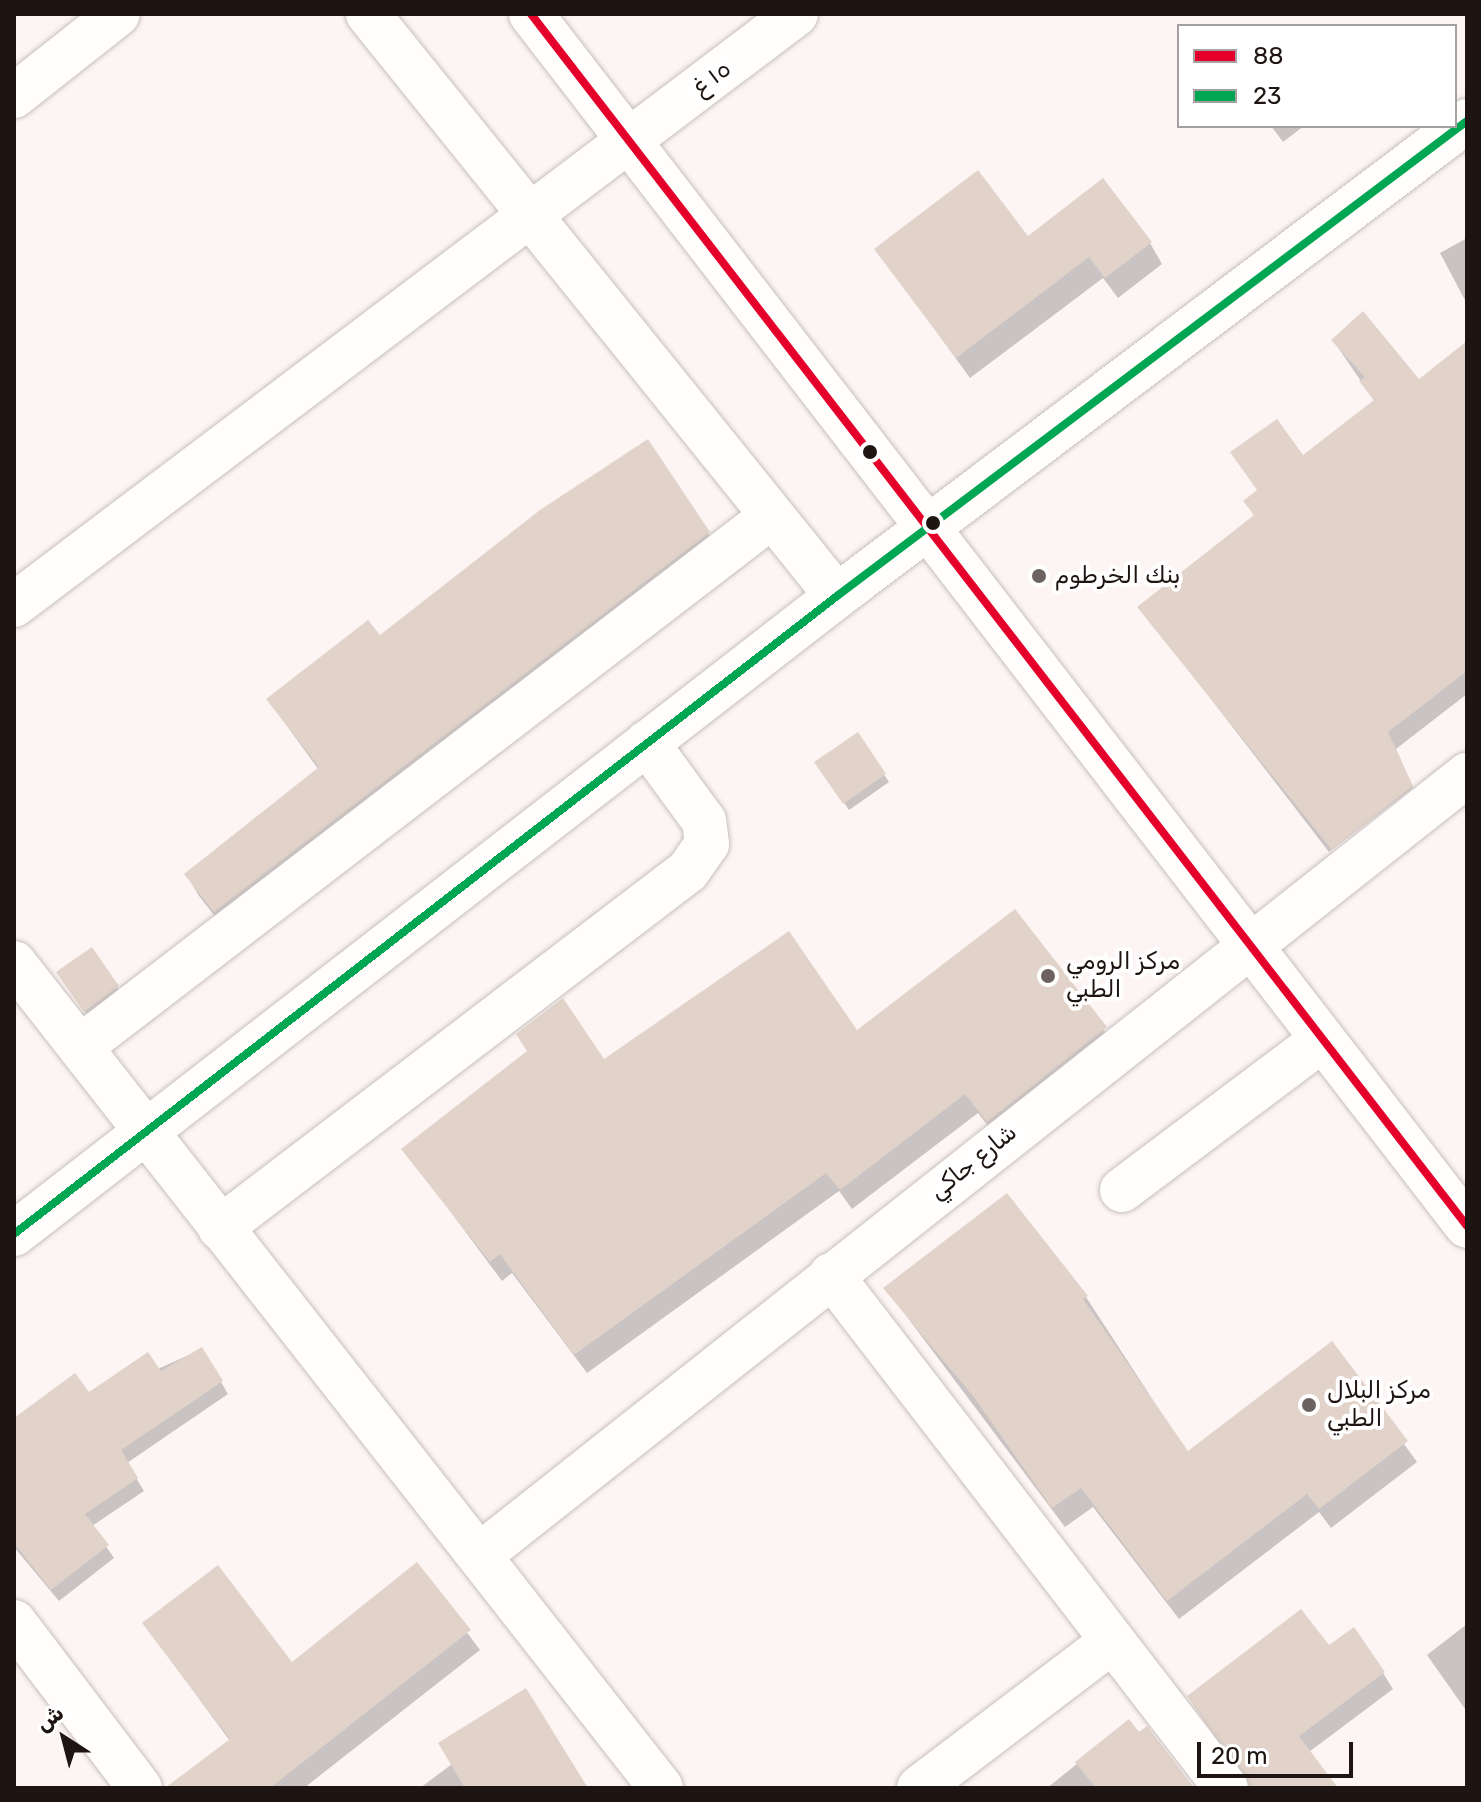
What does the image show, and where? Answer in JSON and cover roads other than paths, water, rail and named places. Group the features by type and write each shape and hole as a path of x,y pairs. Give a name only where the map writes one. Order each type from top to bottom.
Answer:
{"street":[{"path":"14,96 118,14"},
{"path":"368,14 528,219 837,596"},
{"path":"531,14 932,524 1247,943 1467,1226"},
{"name":"١٥ غ","path":"14,605 796,14"},
{"path":"14,1234 837,596 1467,121"},
{"path":"80,1047 772,516"},
{"path":"220,1228 688,871 707,844 704,821 647,743"},
{"name":"شارع جاكي","path":"481,1554 1247,943 1467,775"},
{"path":"14,963 220,1228 481,1554 661,1788"},
{"path":"1122,1190 1322,1040"},
{"path":"831,1275 1226,1788"},
{"path":"14,1622 140,1788"},
{"path":"919,1788 1113,1641"}],"place":[{"name":"بنك الخرطوم","path":"1039,576"},
{"name":"مركز الرومي الطبي","path":"1048,976"},
{"name":"مركز البلال الطبي","path":"1309,1405"}]}
